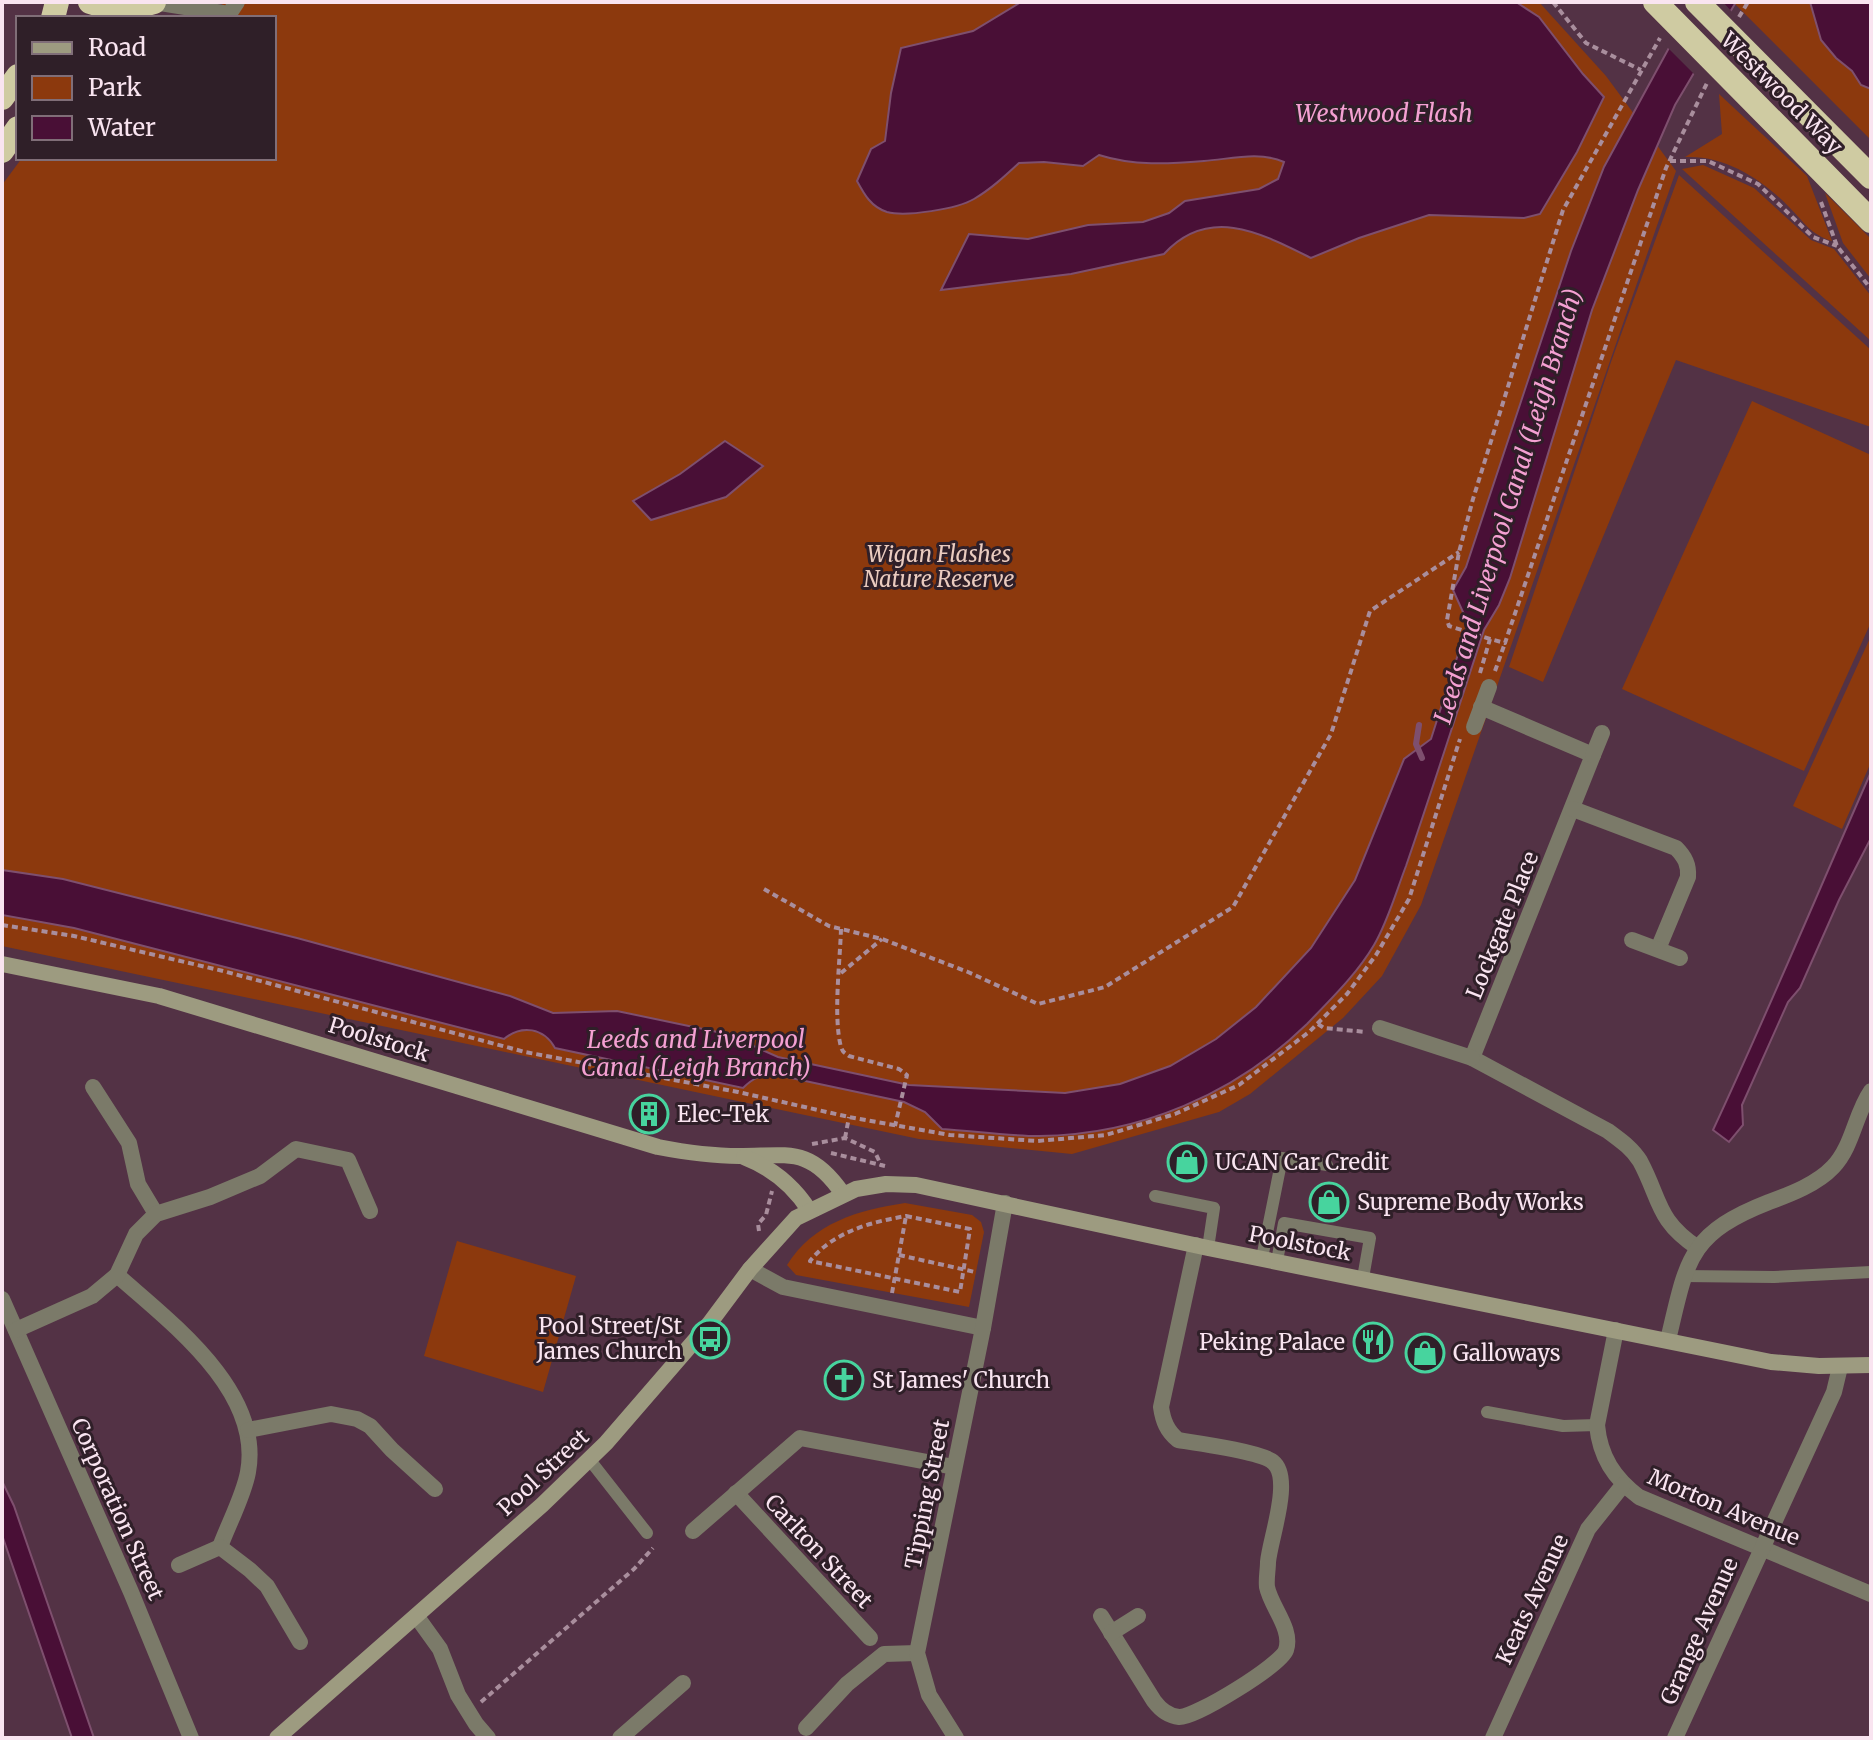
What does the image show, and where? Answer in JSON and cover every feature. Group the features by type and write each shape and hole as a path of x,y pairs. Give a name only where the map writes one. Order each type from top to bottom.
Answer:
{"highway":[{"path":"90,2 113,9 141,8"},
{"name":"Westwood Way","path":"1655,2 1871,221"},
{"name":"Westwood Way","path":"1697,2 1871,177"},
{"path":"2,98 16,79"},
{"path":"2,151 16,131"}],"main road":[{"name":"Poolstock","path":"2,964 159,996 658,1147 707,1155 772,1153 795,1156 823,1169 843,1194"},
{"name":"Poolstock","path":"742,1156 771,1170 794,1190 809,1210 843,1194 870,1186 900,1184 1005,1203 1750,1358 1840,1367 1871,1365"},
{"name":"Pool Street","path":"277,1738 417,1617 589,1459 709,1324 783,1230 809,1210"}],"street":[{"path":"141,8 229,14 237,2"},
{"path":"1468,730 1481,707 1483,683"},
{"path":"1481,707 1593,755"},
{"name":"Lockgate Place","path":"1472,1058 1602,733"},
{"path":"1573,809 1676,848 1686,861 1688,877 1658,949"},
{"path":"1632,940 1680,958"},
{"path":"1380,1028 1472,1058 1608,1131 1629,1146 1640,1162 1668,1223 1681,1237 1698,1248"},
{"path":"93,1087 129,1143 138,1184 156,1214"},
{"path":"1668,1340 1683,1276 1709,1234 1725,1222 1792,1193 1834,1166 1845,1150 1871,1091"},
{"path":"16,1330 92,1296 117,1275 136,1234 156,1214 210,1197 260,1176 296,1149 348,1160 370,1211"},
{"name":"Tipping Street","path":"956,1738 929,1695 917,1653 993,1277 1005,1203"},
{"path":"1101,1616 1154,1701 1168,1714 1178,1717 1213,1703 1280,1660 1287,1648 1286,1634 1267,1585 1269,1550 1282,1486 1278,1467 1266,1457 1178,1440 1162,1418 1166,1384 1202,1246"},
{"path":"750,1269 783,1287 983,1328"},
{"path":"117,1275 198,1349 236,1401 248,1430 248,1472 220,1547 179,1565"},
{"name":"Corporation Street","path":"2,1299 131,1592 191,1738"},
{"name":"Morton Avenue","path":"1616,1330 1597,1425 1598,1441 1604,1457 1623,1485 1639,1497 1871,1594"},
{"name":"Grange Avenue","path":"1675,1738 1834,1392 1840,1367"},
{"path":"248,1430 331,1414 357,1419 370,1426 435,1489"},
{"path":"693,1531 800,1438 954,1467"},
{"name":"Keats Avenue","path":"1493,1738 1588,1529 1623,1485"},
{"name":"Carlton Street","path":"736,1493 870,1638"},
{"path":"220,1547 267,1586 300,1642"},
{"path":"1111,1633 1138,1616"},
{"path":"417,1617 440,1649 458,1695 488,1738"},
{"path":"806,1728 847,1684 884,1654 917,1653"},
{"path":"620,1738 683,1683"}],"lane":[{"path":"1270,1260 1282,1158 1327,1165"},
{"path":"1155,1196 1214,1208 1202,1246"},
{"path":"1270,1260 1284,1223 1370,1238 1363,1278"},
{"path":"1683,1276 1774,1277 1871,1272"},
{"path":"1487,1412 1563,1426 1597,1425"},
{"path":"589,1459 647,1533"}],"path":[{"path":"1553,2 1586,43 1641,70"},
{"path":"1735,24 1748,2"},
{"path":"1505,643 1449,626 1447,620 1459,552 1563,210 1665,30"},
{"path":"1483,683 1505,643 1627,278 1670,161 1709,79"},
{"path":"1670,161 1708,161 1758,184 1813,237 1837,246"},
{"path":"1816,190 1837,246 1871,289"},
{"path":"764,889 829,926 882,939 968,972 1038,1004 1105,987 1233,907 1331,734 1370,611 1459,552"},
{"path":"1483,683 1490,639"},
{"path":"2,925 74,936 223,971 525,1052 738,1092 895,1126 950,1135 1037,1141 1106,1135 1175,1114 1239,1085 1318,1024 1347,994 1370,964 1409,899 1468,730"},
{"path":"841,929 839,1023 843,1052 899,1069 907,1075 895,1126"},
{"path":"840,974 882,939"},
{"path":"1318,1024 1324,1028 1362,1034 1380,1028"},
{"path":"845,1138 849,1117"},
{"path":"881,1165 875,1152 845,1138 812,1142 812,1149 881,1165 899,1168"},
{"path":"758,1224 766,1215 772,1190"},
{"path":"889,1307 906,1216"},
{"path":"906,1216 970,1229 960,1292 810,1261 827,1242 848,1232 906,1216"},
{"path":"899,1255 993,1277"},
{"path":"469,1713 634,1569 655,1546 647,1533"}],"green space":[{"name":"Wigan Flashes Nature Reserve","path":"224,2 1539,2 1606,76 1676,171 1421,905 1382,976 1343,1018 1250,1094 1219,1112 1072,1154 919,1139 2,946 2,185 21,160 276,160 276,16 214,16"},
{"path":"1733,2 1871,2 1871,140"},
{"path":"1719,94 1807,176 1832,241 1813,231 1755,178 1714,160 1685,157 1722,134"},
{"path":"1703,165 1754,188 1811,240 1834,249 1871,296 1871,341 1682,169"},
{"path":"1679,175 1871,350 1871,427 1676,360 1543,682 1509,667 1611,362"},
{"path":"1825,193 1871,239 1871,279 1843,243"},
{"path":"1752,401 1871,455 1871,622 1804,771 1622,689"},
{"path":"1871,636 1871,762 1842,829 1793,806"},
{"path":"905,1203 972,1215 981,1222 984,1232 969,1307 796,1275 787,1265 810,1239 838,1221"},
{"path":"457,1241 576,1276 543,1392 424,1356"}],"water":[{"name":"Westwood Flash","path":"1021,2 1516,2 1539,17 1604,97 1577,152 1540,214 1524,218 1429,215 1311,258 1254,233 1217,227 1199,230 1181,239 1164,254 1071,274 941,290 969,234 1028,239 1088,225 1143,222 1169,213 1185,201 1259,189 1278,179 1284,162 1255,156 1151,163 1099,155 1083,166 1019,163 998,182 966,203 906,213 887,212 877,207 857,181 871,149 885,141 901,48 973,31"},
{"name":"Leeds and Liverpool Canal (Leigh Branch)","path":"1694,2 1736,2 1675,105 1592,310 1510,578 1484,630 1384,926 1360,966 1307,1024 1249,1071 1217,1090 1149,1119 1077,1134 1027,1136 942,1129 925,1112 904,1102 777,1075 758,1077 743,1088 555,1048 545,1036 532,1030 518,1031 504,1039 74,928 2,915 2,870 63,879 510,996 553,1013 617,1011 727,1034 778,1057 909,1085 1065,1093 1120,1084 1170,1066 1216,1039 1256,1007 1311,948 1355,880 1404,759 1431,739 1468,623 1453,590 1466,567 1571,251 1604,167"},
{"path":"1810,2 1871,2 1871,89 1861,85 1852,71 1821,40"},
{"path":"725,441 763,466 726,497 651,520 633,501 680,474"},
{"path":"1871,772 1871,838 1800,988 1788,1002 1742,1105 1743,1125 1729,1142 1713,1130"},
{"path":"2,1481 14,1506 94,1738 72,1738 2,1535"}],"pier":[{"path":"1689,2 1723,2 1733,13 1696,76 1665,45"}],"waterway":[{"name":"Leeds and Liverpool Canal (Leigh Branch)","path":"1419,725 1416,744 1422,758"}],"place":[{"name":"Elec-Tek","path":"649,1114"},
{"name":"UCAN Car Credit","path":"1187,1162"},
{"name":"Supreme Body Works","path":"1329,1202"},
{"name":"Pool Street/St James Church","path":"710,1339"},
{"name":"Peking Palace","path":"1373,1342"},
{"name":"Galloways","path":"1425,1353"},
{"name":"St James' Church","path":"844,1380"}]}
